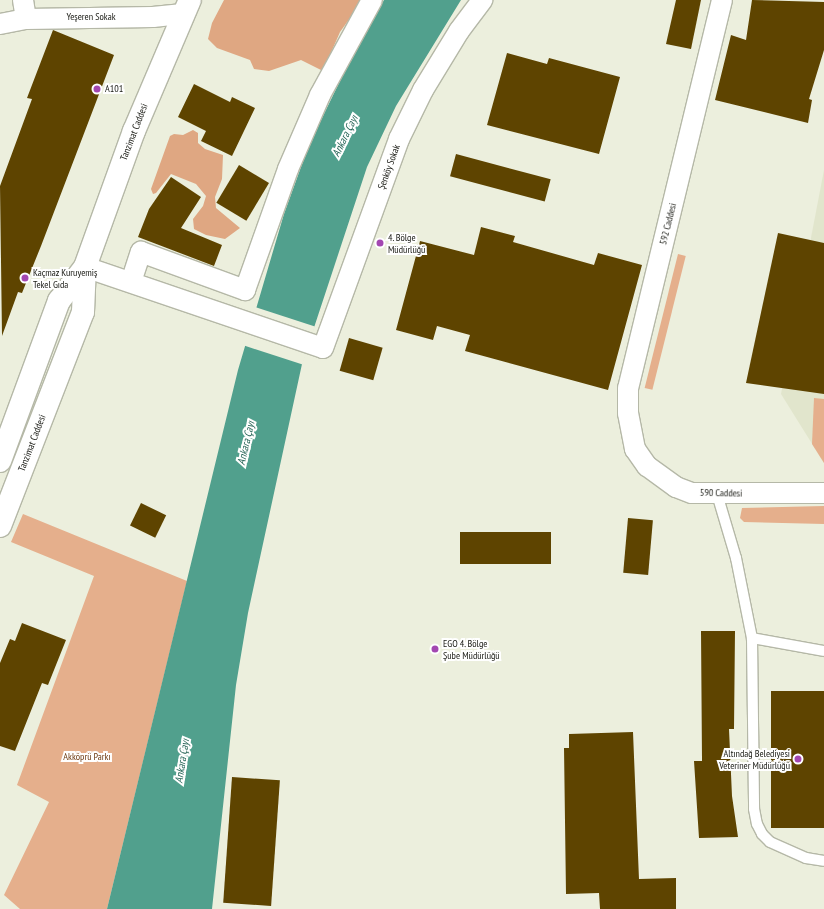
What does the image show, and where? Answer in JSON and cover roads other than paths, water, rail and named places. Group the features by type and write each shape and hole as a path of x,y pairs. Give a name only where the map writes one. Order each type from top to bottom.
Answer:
{"main road":[{"name":"Tanzimat Caddesi","path":"0,461 59,301 84,267 134,131 186,7"},
{"name":"Tanzimat Caddesi","path":"0,526 83,312 84,267"}],"street":[{"path":"84,267 131,282 140,252 245,290 288,169 320,95 372,0"},
{"name":"Şenköy Sokak","path":"131,282 242,323 316,346 400,139 423,90 459,31 482,0"},
{"name":"592 Caddesi","path":"636,449 628,412 628,388 722,0"},
{"name":"Yeşeren Sokak","path":"0,24 24,9 153,17 186,7"},
{"name":"590 Caddesi","path":"636,449 647,466 671,484 692,493 824,493"}],"lane":[{"path":"717,494 736,558 752,638 754,809 757,824 762,834 770,842 806,858 824,861"},
{"path":"752,638 824,651"}],"water":[{"name":"Ankara Çayı","path":"384,0 461,0 396,106 367,167 302,364 248,613 236,685 212,909 107,909 238,370 284,214 309,145 353,54"}],"place":[{"name":"A101","path":"97,89"},
{"name":"4. Bölge Müdürlüğü","path":"380,243"},
{"name":"Kaçmaz Kuruyemiş Tekel Gıda","path":"25,278"},
{"name":"EGO 4. Bölge Şube Müdürlüğü","path":"435,649"},
{"name":"Altındağ Belediyesi Veteriner Müdürlüğü","path":"798,759"}],"park label":[{"name":"Akköprü Parkı","path":"87,757"}]}
